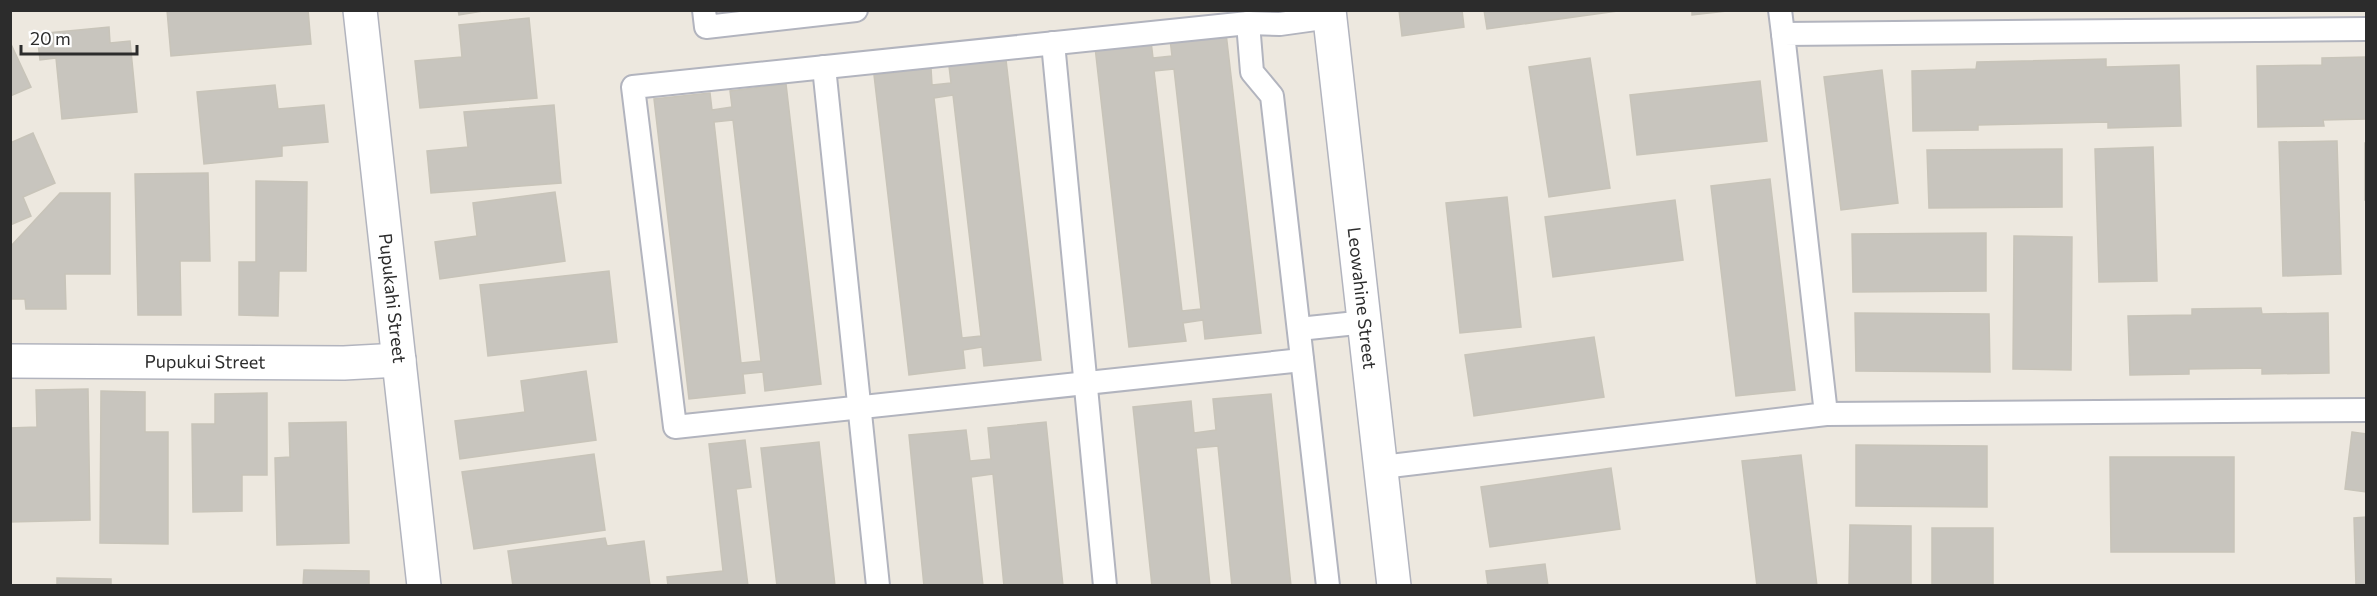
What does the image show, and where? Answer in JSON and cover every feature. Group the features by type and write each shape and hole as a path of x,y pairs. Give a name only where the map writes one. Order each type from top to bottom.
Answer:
{"street":[{"name":"Pupukahi Street","path":"360,10 424,585"},
{"name":"Leowahine Street","path":"1330,14 1394,585"},
{"name":"Pupukui Street","path":"10,361 344,363 399,360"}],"lane":[{"path":"704,10 706,27 856,10"},
{"path":"1780,10 1826,414"},
{"path":"1302,360 675,427 633,87 1248,23 1280,24 1330,14"},
{"path":"1248,23 1252,72 1272,96 1328,585"},
{"path":"1783,34 2367,29"},
{"path":"1053,43 1105,585"},
{"path":"824,68 878,585"},
{"path":"1299,329 1366,322"},
{"path":"1382,467 1826,414 2367,410"}],"building":[{"path":"167,10 308,10 311,44 171,56"},
{"path":"458,10 489,10 459,15"},
{"path":"1399,10 1462,10 1464,27 1402,36"},
{"path":"1484,10 1617,10 1617,11 1487,29"},
{"path":"1692,10 1736,10 1692,15"},
{"path":"529,18 537,98 420,108 415,61 462,57 459,25"},
{"path":"109,27 110,43 130,41 137,112 62,119 56,58 40,60 37,34"},
{"path":"1226,33 1261,333 1205,339 1203,320 1183,323 1186,341 1129,347 1095,47 1151,41 1153,58 1172,56 1170,39","holes":["1174,69 1201,309 1182,311 1154,71"]},
{"path":"10,42 31,87 10,96"},
{"path":"2366,57 2366,119 2323,120 2324,126 2258,127 2257,66 2322,65 2322,58"},
{"path":"1590,58 1610,188 1549,197 1529,67"},
{"path":"2106,59 2106,67 2179,65 2181,126 2108,128 2108,122 1978,125 1978,130 1913,131 1912,71 1976,69 1977,62"},
{"path":"1006,60 1041,360 984,366 982,347 963,350 965,368 909,375 874,75 931,68 932,85 951,83 949,66","holes":["953,95 981,336 962,338 934,98"]},
{"path":"1882,70 1898,203 1841,210 1824,77"},
{"path":"1760,81 1767,141 1637,155 1630,95"},
{"path":"786,84 821,384 765,391 763,372 743,374 745,393 689,399 654,99 710,93 712,110 732,107 730,91","holes":["733,120 761,361 741,363 714,122"]},
{"path":"275,85 278,109 324,105 328,142 282,146 282,156 204,164 197,92"},
{"path":"554,105 561,183 431,193 427,151 468,147 464,112"},
{"path":"33,133 55,183 23,197 31,216 10,225 10,143"},
{"path":"2337,141 2341,274 2283,276 2279,142"},
{"path":"2366,143 2366,200 2365,200"},
{"path":"2153,147 2157,281 2099,282 2095,149"},
{"path":"2062,149 2062,207 1929,208 1927,150"},
{"path":"208,173 210,261 180,261 181,315 138,315 135,174"},
{"path":"1770,179 1795,390 1736,396 1711,186"},
{"path":"256,181 307,182 306,271 279,271 278,316 239,315 239,262 256,262"},
{"path":"555,192 565,261 440,279 435,242 477,236 473,203"},
{"path":"60,193 110,193 110,274 65,274 66,309 26,309 25,299 10,299 10,247"},
{"path":"1507,197 1521,327 1460,333 1446,203"},
{"path":"1675,200 1683,260 1553,277 1545,217"},
{"path":"1986,233 1986,291 1853,292 1852,234"},
{"path":"2014,236 2072,237 2071,370 2013,369"},
{"path":"609,271 617,342 488,356 480,285"},
{"path":"2261,308 2262,314 2328,313 2329,373 2262,374 2262,368 2189,369 2189,374 2130,375 2128,316 2192,315 2192,309"},
{"path":"1855,313 1989,314 1990,372 1856,371"},
{"path":"1594,337 1604,397 1474,416 1465,355"},
{"path":"586,371 596,440 460,459 455,421 525,412 521,381"},
{"path":"88,389 90,520 10,522 10,428 37,427 36,390"},
{"path":"101,391 145,392 145,432 168,432 168,544 100,543"},
{"path":"267,393 267,475 242,475 242,511 193,512 192,424 215,424 215,394"},
{"path":"1271,394 1291,586 1232,586 1218,446 1196,448 1210,586 1152,586 1133,407 1191,401 1194,433 1216,430 1213,399"},
{"path":"346,422 349,543 277,545 275,458 290,457 289,423"},
{"path":"1046,422 1063,586 1004,586 993,474 971,477 983,586 924,586 909,435 966,430 970,461 991,459 988,428"},
{"path":"2352,432 2366,434 2366,492 2345,489"},
{"path":"745,440 751,487 736,489 748,586 668,586 667,577 723,571 709,444"},
{"path":"819,442 835,586 777,586 761,448"},
{"path":"1856,445 1987,446 1987,507 1856,506"},
{"path":"594,454 605,530 474,549 462,472"},
{"path":"1801,455 1817,586 1757,586 1742,461"},
{"path":"2110,457 2234,457 2234,552 2111,552"},
{"path":"1611,468 1620,529 1490,547 1481,487"},
{"path":"2366,517 2366,586 2356,586 2354,518"},
{"path":"1850,525 1911,526 1911,586 1849,586"},
{"path":"1932,528 1993,528 1993,586 1932,586"},
{"path":"605,538 607,546 644,541 650,586 513,586 508,551"},
{"path":"1545,564 1548,586 1488,586 1486,571"},
{"path":"304,570 369,571 369,586 303,586"},
{"path":"57,578 111,579 111,586 57,586"}]}
